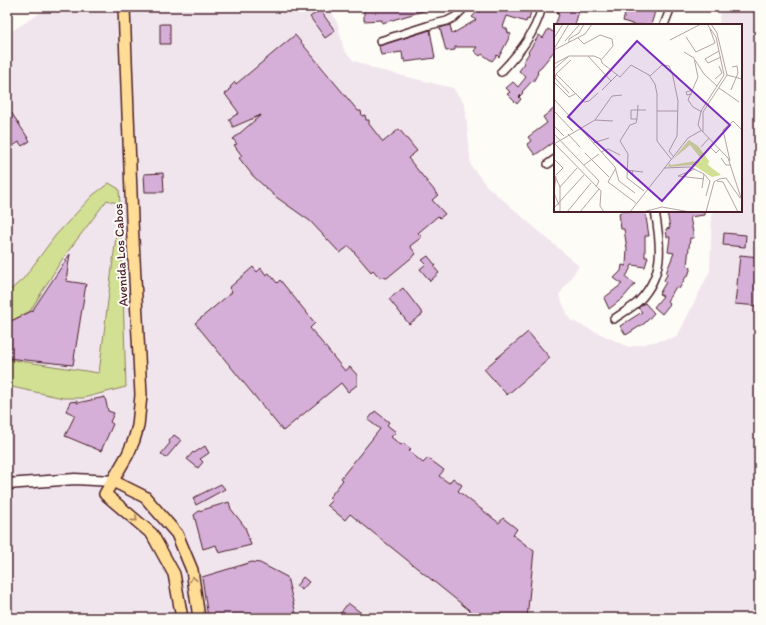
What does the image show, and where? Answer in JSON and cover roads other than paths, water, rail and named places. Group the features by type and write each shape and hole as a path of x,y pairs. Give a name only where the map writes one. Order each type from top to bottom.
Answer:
{"main road":[{"name":"Avenida Los Cabos","path":"105,494 128,454 134,440 138,426 141,395 132,220 124,7"},
{"path":"7,484 76,479 113,481 145,498 177,534 192,570 199,618"},
{"path":"90,480 152,534 174,574 182,618"}],"street":[{"path":"380,41 430,25 447,22 456,17 465,7"},
{"path":"501,72 525,44 540,17 542,7"},
{"path":"664,24 671,7"},
{"path":"548,164 554,160"},
{"path":"614,319 638,302 648,290 656,273 660,252 655,212"}]}
